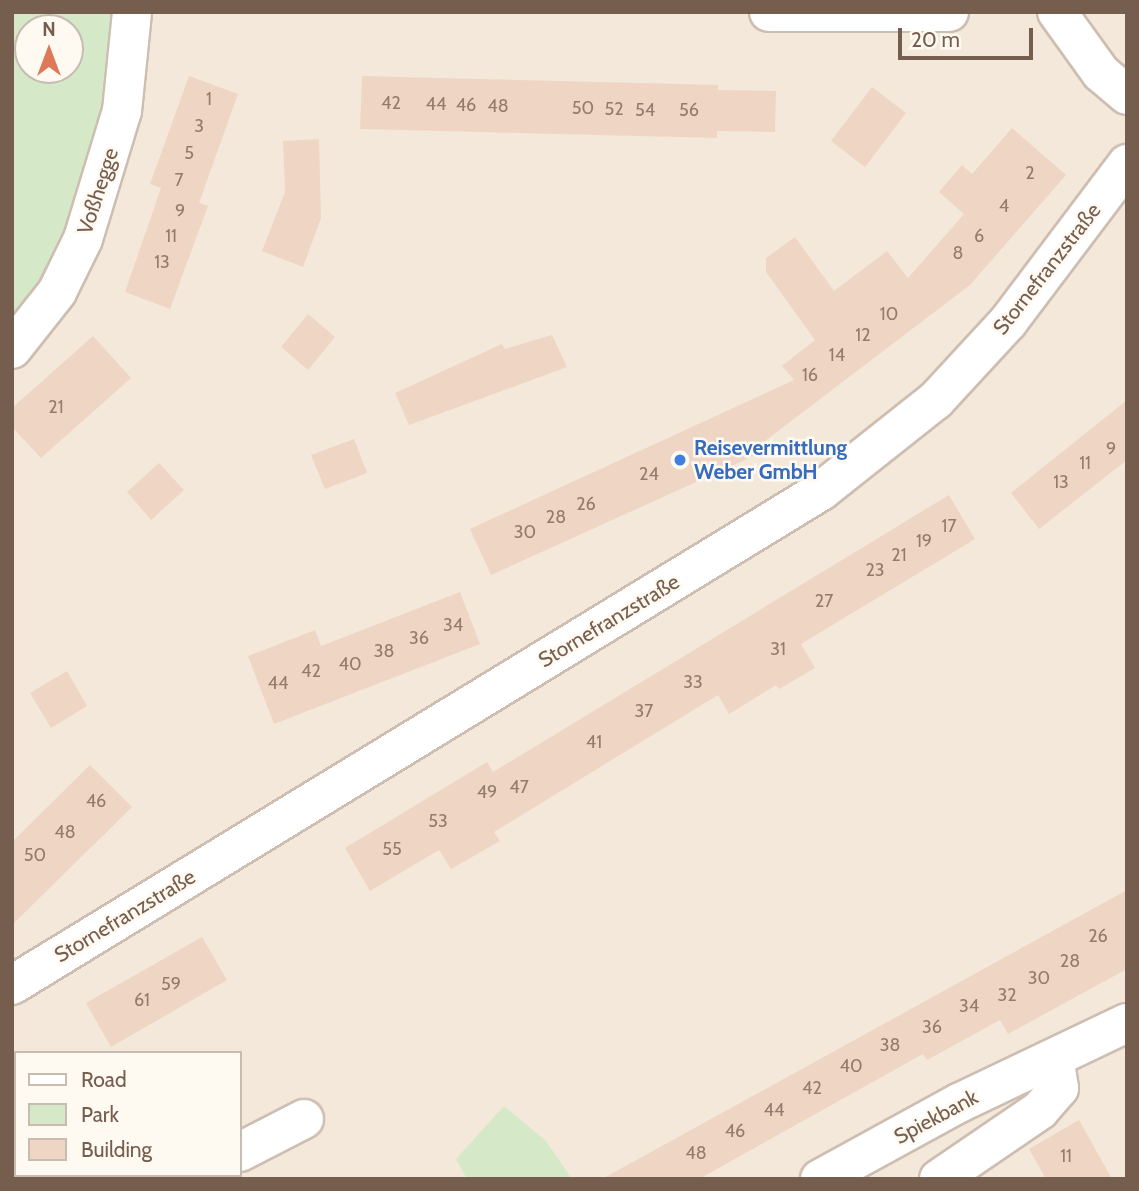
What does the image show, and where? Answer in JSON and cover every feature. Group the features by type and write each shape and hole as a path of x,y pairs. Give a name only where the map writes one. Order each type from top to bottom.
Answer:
{"street":[{"name":"Voßhegge","path":"12,349 57,292 83,239 122,111 132,12"},
{"path":"769,12 949,12"},
{"path":"1058,12 1101,73 1127,95"},
{"name":"Stornefranzstraße","path":"12,985 821,491 936,400 1008,322 1127,164"},
{"name":"Spiekbank","path":"820,1179 959,1103 1127,1023"},
{"path":"939,1179 1040,1110 1059,1088 1054,1058"},
{"path":"242,1151 304,1119"}],"shaded area":[{"path":"12,12 1127,12 1127,1179 12,1179"}],"green space":[{"path":"12,12 132,12 117,129 12,343"},
{"path":"504,1106 546,1141 572,1179 467,1179 456,1159"}],"building":[{"path":"189,76 238,94 199,203 208,206 170,309 125,292 161,188 150,184"},
{"path":"362,76 718,85 718,90 776,91 775,132 717,131 717,138 360,129"},
{"path":"872,87 906,113 865,167 831,141"},
{"path":"1012,128 1066,175 970,285 765,441 769,449 491,575 470,529 794,380 782,366 815,340 766,272 766,258 795,237 834,291 887,251 908,278 964,214 939,192 962,165 972,174"},
{"path":"319,139 321,218 303,267 262,251 285,192 283,141"},
{"path":"308,314 335,337 308,370 281,347"},
{"path":"552,335 567,367 409,425 395,393 502,344 505,349"},
{"path":"93,336 131,378 41,458 12,427 12,408"},
{"path":"1127,400 1127,460 1039,529 1011,493"},
{"path":"354,439 367,473 325,489 311,455"},
{"path":"159,463 184,490 151,520 127,492"},
{"path":"949,495 975,539 801,644 815,668 779,689 776,685 729,714 718,695 494,832 500,841 451,869 439,850 370,891 345,848 487,762 493,772"},
{"path":"460,592 480,644 274,724 248,656 315,630 321,646"},
{"path":"67,671 87,706 51,728 30,693"},
{"path":"90,765 132,807 12,925 12,842"},
{"path":"1127,890 1127,969 1008,1034 1000,1020 927,1060 923,1054 699,1179 602,1179"},
{"path":"202,937 227,980 111,1047 86,1003"},
{"path":"1079,1120 1112,1179 1046,1179 1029,1149"}],"place":[{"name":"Reisevermittlung Weber GmbH","path":"680,460"}]}
